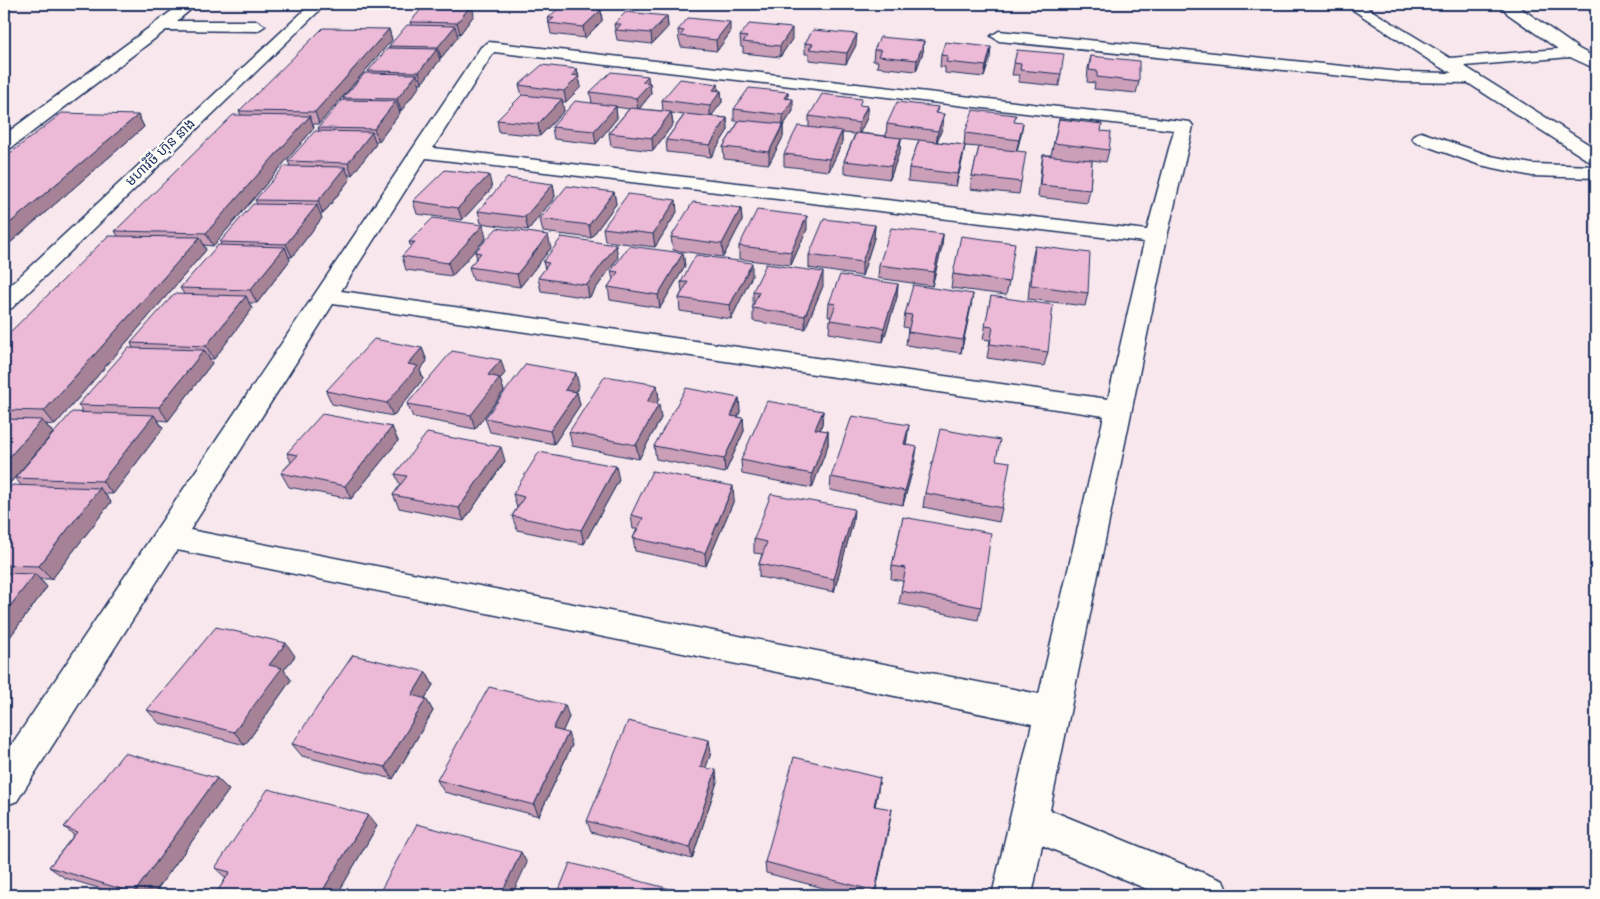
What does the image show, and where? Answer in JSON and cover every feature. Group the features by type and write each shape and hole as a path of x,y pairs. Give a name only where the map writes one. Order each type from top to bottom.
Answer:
{"street":[{"path":"4,144 190,4"},
{"name":"មហាវិថី ហ៊ុន នាង","path":"4,303 319,4"},
{"path":"1351,4 1444,63 1537,116 1596,157"},
{"path":"1508,4 1513,11 1573,52 1596,64"},
{"path":"162,25 257,26"},
{"path":"999,36 1401,77 1470,78"},
{"path":"4,788 489,47 1184,126 1156,237 1012,895"},
{"path":"1444,63 1573,52"},
{"path":"1421,138 1487,161 1532,170 1596,172"},
{"path":"421,152 1156,237"},
{"path":"326,296 1118,409"},
{"path":"168,537 1052,712"},
{"path":"1028,820 1209,895"}],"building":[{"path":"426,4 472,4 457,23 410,22"},
{"path":"561,6 601,10 583,27 548,23 554,18 548,18"},
{"path":"626,12 667,16 651,33 616,30 621,24 614,24"},
{"path":"688,18 730,22 716,40 680,36 684,31 678,30"},
{"path":"749,24 792,28 780,46 743,42 747,37 740,36"},
{"path":"407,25 455,26 438,47 389,46"},
{"path":"323,28 389,29 315,112 239,111"},
{"path":"813,30 857,34 847,53 809,49 813,44 805,43"},
{"path":"880,37 924,41 917,60 878,56 881,50 874,50"},
{"path":"945,42 991,47 986,66 946,62 948,56 941,55"},
{"path":"388,48 437,49 419,72 368,71"},
{"path":"1017,50 1064,54 1061,74 1020,70 1021,64 1014,63"},
{"path":"1091,56 1139,61 1139,82 1097,77 1097,71 1089,70"},
{"path":"542,65 577,69 572,75 579,76 564,91 519,85"},
{"path":"611,72 648,76 642,82 650,83 636,98 590,92"},
{"path":"365,73 417,74 397,99 343,98"},
{"path":"680,79 718,84 713,90 721,91 710,106 662,100"},
{"path":"749,88 788,92 784,98 793,99 783,115 734,109"},
{"path":"822,94 862,99 859,105 867,106 859,123 809,116"},
{"path":"522,95 562,99 538,124 497,120"},
{"path":"342,100 396,101 374,129 318,128"},
{"path":"575,101 616,106 594,131 552,127"},
{"path":"897,102 938,107 935,113 944,114 938,131 887,124"},
{"path":"630,108 671,112 652,138 609,133"},
{"path":"973,110 1016,115 1014,122 1023,123 1019,140 965,133"},
{"path":"62,113 138,115 4,228 4,158"},
{"path":"685,114 727,118 710,145 666,140"},
{"path":"233,115 310,116 206,233 115,231"},
{"path":"1059,119 1102,124 1101,131 1111,132 1109,150 1054,143"},
{"path":"740,120 783,124 769,152 723,147"},
{"path":"798,126 842,131 829,159 784,154"},
{"path":"315,131 372,132 348,163 288,161"},
{"path":"856,133 901,138 891,166 844,161"},
{"path":"919,140 965,145 958,174 909,168"},
{"path":"979,147 1026,152 1021,182 972,176"},
{"path":"1043,155 1092,160 1090,190 1040,185"},
{"path":"285,166 345,167 318,201 255,200"},
{"path":"445,170 489,175 458,208 413,201"},
{"path":"507,178 553,184 525,217 478,211"},
{"path":"567,186 614,192 589,225 540,219"},
{"path":"628,194 676,200 653,234 603,228"},
{"path":"693,202 741,208 722,244 671,237"},
{"path":"253,204 317,205 286,244 220,242"},
{"path":"757,210 807,216 791,252 739,246"},
{"path":"433,218 483,225 448,263 402,256 415,242 409,242"},
{"path":"824,219 875,225 862,262 809,255"},
{"path":"497,228 548,235 517,274 469,267 481,253 475,252"},
{"path":"891,228 943,234 934,272 879,265"},
{"path":"108,236 200,237 44,411 4,410 4,338"},
{"path":"961,236 1015,243 1009,282 953,274"},
{"path":"562,237 616,245 587,285 538,278 549,263 543,262"},
{"path":"218,245 285,247 250,290 180,288"},
{"path":"629,246 683,253 658,295 608,287 618,272 611,271"},
{"path":"1035,246 1090,253 1088,293 1031,285"},
{"path":"696,255 752,263 730,305 679,298 688,282 681,282"},
{"path":"766,264 823,272 805,316 752,308 759,292 753,291"},
{"path":"840,275 898,284 884,328 830,320 836,304 829,303"},
{"path":"913,285 973,294 963,340 908,332 912,315 905,314"},
{"path":"174,294 246,296 206,346 131,343"},
{"path":"991,296 1053,305 1048,352 990,344 993,327 985,326"},
{"path":"374,339 422,348 408,364 418,366 387,403 326,391"},
{"path":"128,348 204,350 159,407 78,405"},
{"path":"452,351 501,360 488,375 500,378 471,415 407,404"},
{"path":"526,364 576,373 565,390 577,392 550,431 485,418"},
{"path":"605,376 657,385 647,402 659,404 636,445 569,432"},
{"path":"686,388 739,398 731,416 743,418 724,459 654,446"},
{"path":"767,401 823,411 815,429 828,431 812,474 741,460"},
{"path":"72,412 154,415 102,481 15,478"},
{"path":"322,414 392,427 345,486 281,473 298,455 287,453"},
{"path":"852,416 909,425 904,444 917,447 905,491 831,477"},
{"path":"4,419 42,420 4,463"},
{"path":"940,429 1000,440 996,460 1010,462 1002,508 925,493"},
{"path":"427,433 501,447 459,508 393,495 407,476 395,474"},
{"path":"539,452 616,466 581,530 512,516 524,497 513,494"},
{"path":"652,471 733,486 705,553 633,538 643,518 631,515"},
{"path":"12,485 100,488 39,566 4,565 4,494"},
{"path":"771,494 854,509 834,579 759,564 767,542 754,539"},
{"path":"903,517 991,533 981,607 901,591 906,568 892,566"},
{"path":"4,573 35,574 4,614"},
{"path":"216,627 286,643 269,665 282,668 234,732 147,710"},
{"path":"353,655 426,672 412,695 426,699 385,767 292,744"},
{"path":"489,687 565,705 553,729 568,733 534,805 437,780"},
{"path":"628,721 709,740 700,767 716,770 690,848 587,821"},
{"path":"124,753 217,778 134,893 49,867 77,832 64,827"},
{"path":"794,757 880,778 874,806 892,809 875,891 765,862"},
{"path":"268,789 368,815 320,895 215,895 230,872 215,868"},
{"path":"417,824 521,852 501,895 378,895"},
{"path":"570,863 682,892 681,895 557,895"}]}
